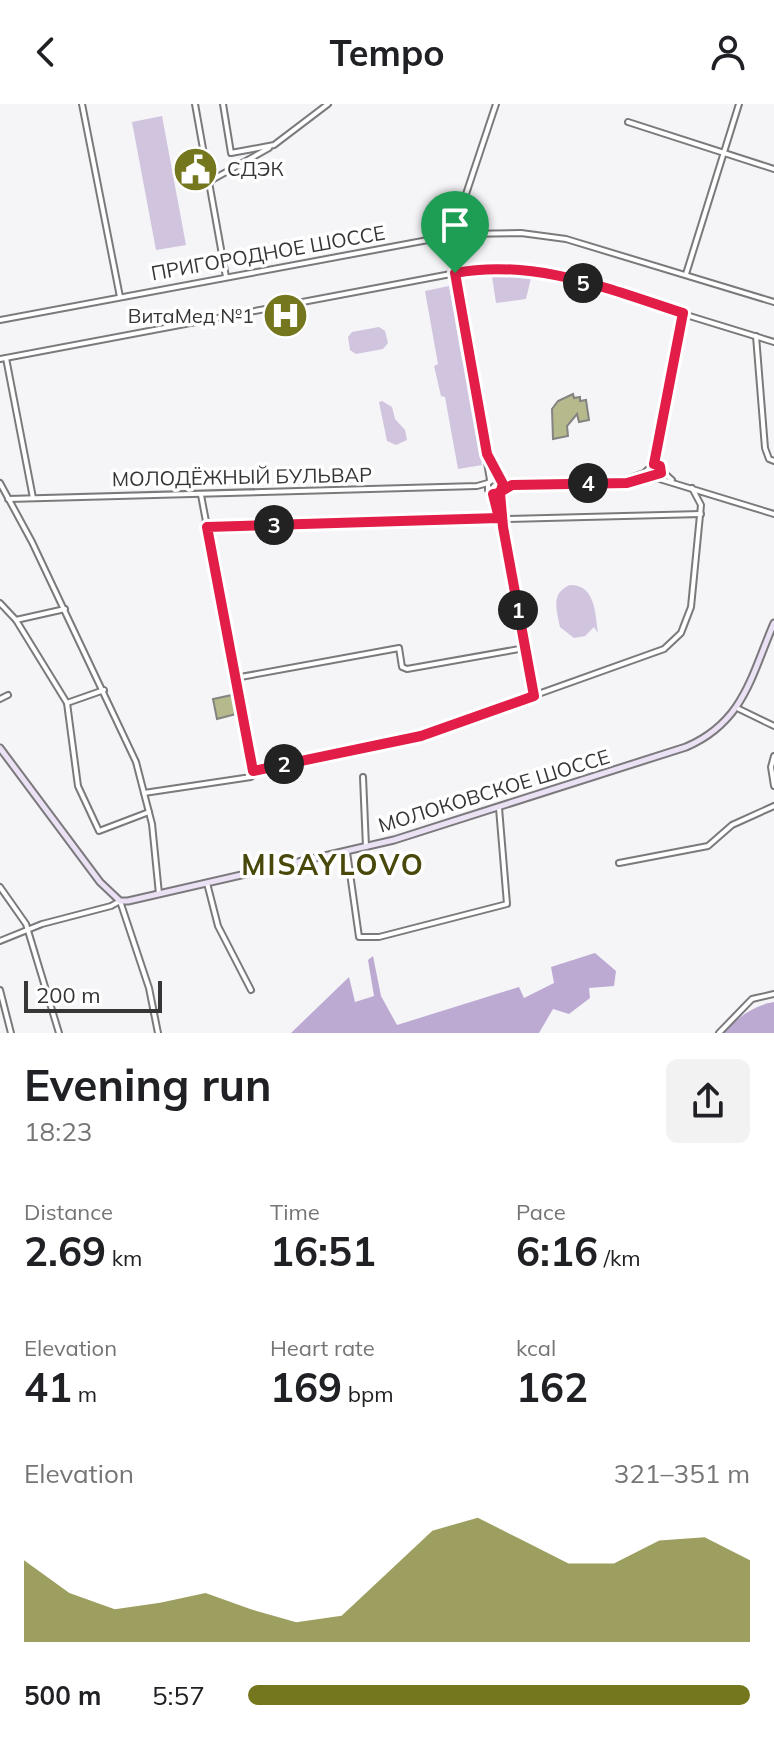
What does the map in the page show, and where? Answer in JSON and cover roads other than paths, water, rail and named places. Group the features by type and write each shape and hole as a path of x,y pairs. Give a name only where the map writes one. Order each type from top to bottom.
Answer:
{"main road":[{"name":"МОЛОКОВСКОЕ ШОССЕ","path":"120,901 366,847 499,808 686,747 709,737 737,708 774,623"},
{"path":"0,748 110,894 120,901"}],"street":[{"path":"82,104 120,297"},
{"path":"195,104 226,277"},
{"path":"223,104 231,153 274,145"},
{"path":"210,182 274,145 328,104"},
{"path":"488,490 487,454 455,273 452,236 496,104"},
{"path":"686,274 739,104"},
{"path":"628,122 774,169"},
{"name":"ПРИГОРОДНОЕ ШОССЕ","path":"0,320 452,236 496,232 566,239 774,302"},
{"path":"33,498 3,358 488,267 537,271 774,342"},
{"path":"618,483 648,470 654,464 683,313"},
{"path":"756,336 765,448 769,459 774,461"},
{"path":"487,454 500,480 501,518"},
{"path":"654,464 680,484"},
{"path":"648,470 653,477"},
{"path":"653,477 661,470"},
{"path":"500,480 512,485 618,483 653,477 774,514"},
{"name":"МОЛОДЁЖНЫЙ БУЛЬВАР","path":"8,499 477,486 500,480"},
{"path":"0,483 65,609 136,762 149,812 159,894"},
{"path":"512,485 493,494 503,527 534,696"},
{"name":"МОЛОДЁЖНЫЙ БУЛЬВАР","path":"477,486 493,494"},
{"path":"253,771 421,736 658,652 674,641 685,626 691,607 701,514 701,500 692,488"},
{"path":"144,793 234,781 251,777 253,771 201,495"},
{"path":"207,527 701,514"},
{"path":"0,603 16,620 67,703 78,786 99,831 149,812"},
{"path":"16,620 65,609"},
{"path":"235,678 399,648 402,667 407,669 525,648"},
{"path":"67,703 104,690"},
{"path":"0,699 8,695"},
{"path":"737,708 774,726"},
{"path":"774,756 771,767 774,786"},
{"path":"363,777 366,847"},
{"path":"619,863 708,846 732,825 774,806"},
{"path":"347,852 359,937 379,937 507,904 499,808"},
{"path":"207,883 218,926 251,990"},
{"path":"0,887 27,930 59,1033"},
{"path":"0,941 120,901 149,988 158,1033"},
{"path":"0,990 11,1033"},
{"path":"719,1033 752,999 774,994"}],"place":[{"name":"СДЭК","path":"196,169"},
{"name":"ВитаМед №1","path":"285,316"}],"district":[{"name":"MISAYLOVO","path":"333,865"}]}
